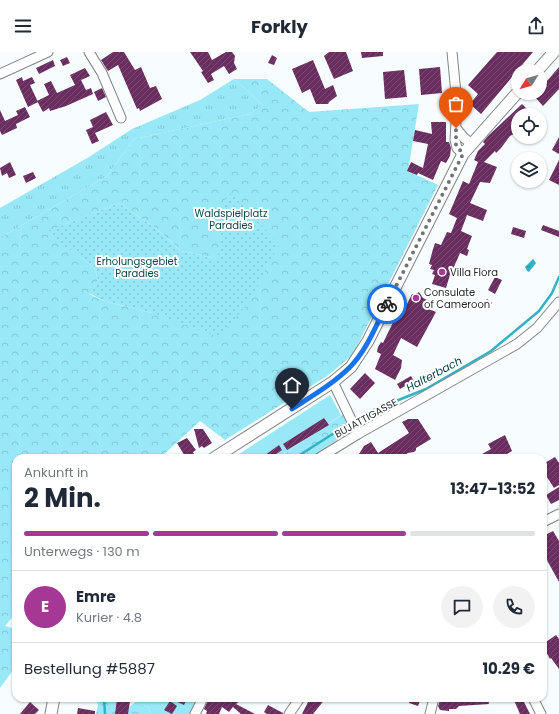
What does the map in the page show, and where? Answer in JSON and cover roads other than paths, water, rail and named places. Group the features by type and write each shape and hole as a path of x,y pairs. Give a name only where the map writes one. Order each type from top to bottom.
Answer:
{"main road":[{"path":"543,64 554,52"},
{"path":"220,454 333,382 351,367 364,348 463,154 511,100"},
{"path":"51,714 53,702"}],"street":[{"path":"0,74 48,52"},
{"path":"89,52 102,73 121,118"},
{"path":"452,52 457,104 456,145 463,154"},
{"path":"456,128 471,144"},
{"name":"BUJATTIGASSE","path":"325,454 356,430 517,344 537,328 559,302"},
{"path":"333,382 356,430"},
{"path":"547,520 559,514"},
{"path":"195,714 201,702"},
{"path":"289,714 297,702"},
{"path":"430,714 433,702"},
{"path":"535,702 541,714"}],"water":[{"path":"533,259 536,263 529,272 525,267"}],"waterway":[{"name":"Halterbach","path":"354,421 371,411 426,389 491,351 539,311 552,293 559,277"},
{"name":"Halterbach","path":"301,454 350,423"},
{"name":"Halterbach","path":"104,702 105,714"}],"place":[{"name":"Villa Flora","path":"442,272"},
{"name":"Consulate of Cameroon","path":"416,298"}],"park label":[{"name":"Waldspielplatz Paradies","path":"231,218"},
{"name":"Erholungsgebiet Paradies","path":"137,266"}]}
